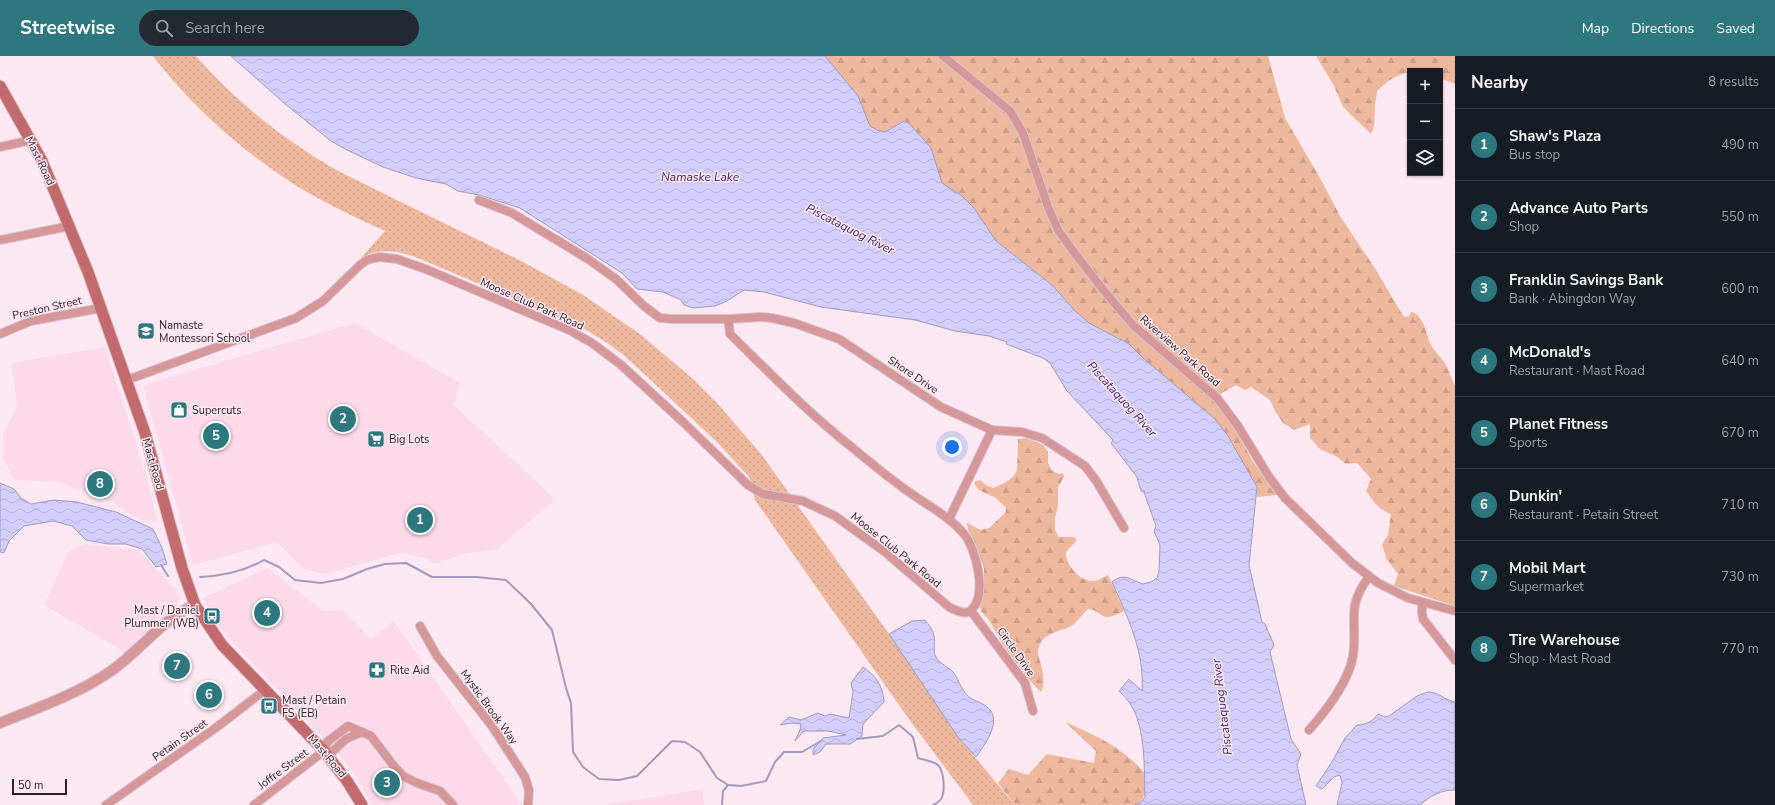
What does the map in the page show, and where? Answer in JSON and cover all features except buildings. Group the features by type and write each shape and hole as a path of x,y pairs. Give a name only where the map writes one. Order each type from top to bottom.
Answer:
{"main road":[{"name":"Mast Road","path":"0,86 31,140 52,182 101,308 127,380 166,507 187,584 195,605 222,645 324,751 347,781 362,805"}],"street":[{"name":"Riverview Park Road","path":"943,56 1010,111 1023,133 1048,207 1058,230 1121,312 1217,398 1238,426 1269,478 1285,498 1340,552 1378,584 1408,598 1455,611"},
{"path":"0,147 31,140"},
{"path":"479,200 512,213 605,270 644,306 660,318 728,319 730,334 826,427 908,492 949,519 968,539 977,562 978,596 971,611"},
{"path":"0,240 70,226"},
{"name":"Moose Club Park Road","path":"127,380 296,318 323,301 367,260 379,257 397,259 428,270 569,330 592,343 620,364 748,485 763,494 795,499 812,504 835,516 885,552 949,607 962,613 971,611"},
{"name":"Preston Street","path":"0,334 31,321 101,308"},
{"name":"Shore Drive","path":"728,319 760,317 772,318 794,323 839,339 927,399 992,430"},
{"path":"949,519 992,430 1009,430 1035,435 1052,444 1085,466 1097,482 1124,528"},
{"path":"1309,730 1331,704 1350,665 1353,648 1354,605 1356,597 1369,577"},
{"path":"1422,602 1423,619 1455,660"},
{"path":"0,723 96,681 119,665 178,614 195,605"},
{"name":"Circle Drive","path":"971,611 1025,683 1033,711"},
{"name":"Mystic Brook Way","path":"420,626 437,656 492,726 525,777 529,790 528,805"},
{"name":"Petain Street","path":"106,805 217,728 265,690"},
{"path":"362,732 346,739 333,751 324,751 327,742 348,726 362,732 371,736 393,765 404,776 417,783 440,791 453,805"},
{"name":"Joffre Street","path":"254,805 324,751"}],"shaded area":[{"path":"355,323 460,383 454,405 555,499 498,549 463,554 435,564 423,557 400,553 325,574 303,569 277,542 193,565 143,385"},
{"path":"105,347 149,485 157,521 140,520 111,501 58,482 14,480 3,458 3,435 17,407 12,363"},
{"path":"85,544 138,550 176,590 180,597 177,606 134,643 126,654 44,605 69,551"},
{"path":"268,568 323,611 343,610 371,639 394,621 522,805 373,805 345,761 226,635 214,619 203,598"},
{"path":"703,789 704,805 601,805 656,797"}],"green space":[{"path":"153,56 196,56 212,74 264,121 322,161 342,173 523,262 583,295 640,334 693,379 717,403 762,455 889,634 958,737 1015,805 973,805 911,722 755,500 750,478 717,442 627,358 609,344 583,328 413,256 387,251 374,253 361,258 385,231 306,192 275,172 237,142 201,110 168,75"},
{"path":"825,56 1268,56 1285,118 1340,216 1376,270 1402,314 1405,317 1409,316 1411,312 1415,313 1424,324 1431,346 1448,368 1455,386 1455,606 1394,586 1398,574 1386,558 1382,544 1388,535 1391,514 1380,508 1366,491 1371,479 1357,463 1346,464 1337,457 1320,449 1310,438 1310,424 1294,430 1283,423 1270,400 1251,387 1245,390 1236,385 1222,393 1213,401 1227,414 1253,462 1277,495 1257,497 1257,487 1228,437 1215,419 1143,358 1129,344 1089,323 1076,312 1052,285 996,241 974,208 962,196 942,183 931,148 908,123 904,121 886,132 877,130 870,126"},
{"path":"1316,56 1455,56 1455,84 1443,79 1443,68 1407,68 1407,73 1392,79 1377,91 1374,124 1371,134 1343,107 1333,84"},
{"path":"1026,438 1043,445 1048,452 1048,463 1051,470 1059,474 1063,473 1064,477 1058,487 1058,506 1055,518 1055,530 1059,537 1074,537 1077,540 1066,552 1068,562 1074,571 1089,581 1094,581 1108,575 1124,611 1113,616 1106,617 1088,609 1073,625 1042,640 1039,645 1038,654 1043,675 1041,692 1030,681 1002,643 989,620 981,611 979,604 984,593 984,569 974,540 968,530 967,523 981,530 989,528 1006,512 1006,508 996,498 979,490 974,484 976,481 980,480 993,488 1010,479 1017,470 1018,439"},
{"path":"1065,722 1108,742 1126,755 1144,772 1145,791 1139,802 1135,805 1015,805 998,783 1009,769 1028,775 1047,754 1094,763 1096,751"}],"water":[{"name":"Namaske Lake","path":"231,56 825,56 858,96 870,126 885,132 904,121 909,123 931,148 942,183 962,196 974,208 996,241 1052,285 1076,312 1089,323 1129,344 1143,358 1215,419 1228,436 1257,487 1249,565 1262,622 1265,624 1274,645 1270,652 1291,739 1301,754 1297,765 1306,805 1135,805 1141,802 1145,797 1142,738 1136,715 1130,703 1119,691 1129,679 1142,691 1141,662 1129,621 1112,582 1124,577 1143,584 1151,582 1157,578 1159,571 1160,545 1154,531 1156,526 1144,492 1141,491 1137,477 1111,443 1113,440 1067,391 1050,363 1043,358 1006,344 1007,342 989,336 955,331 915,320 821,307 764,292 744,290 727,301 715,306 693,308 684,305 681,300 663,292 637,289 622,273 520,208 479,195 458,191 446,184 416,178 383,167 331,141 284,103"},
{"path":"0,483 14,489 21,498 31,504 54,500 77,502 116,512 153,529 162,548 167,564 156,567 142,549 126,544 108,544 86,540 72,526 53,521 24,526 9,541 4,553 0,552"},
{"path":"925,620 931,628 933,634 935,655 942,664 954,673 963,691 972,699 986,706 993,715 993,728 976,757 958,737 889,634 912,621"},
{"path":"863,667 872,674 878,682 882,691 884,702 863,724 862,736 850,744 826,744 820,752 813,755 813,749 823,738 846,735 828,731 804,731 795,741 801,724 792,723 780,725 789,717 801,720 818,713 825,716 830,714 849,718 853,692 851,683"},
{"path":"1428,692 1435,693 1455,702 1455,790 1436,794 1420,805 1337,805 1342,783 1340,775 1334,777 1322,789 1316,786 1332,762 1345,738 1357,725 1369,722 1378,714 1385,717 1389,716 1417,696"}],"waterway":[{"path":"200,577 233,573 264,560 279,567 295,580 321,583 343,579 367,569 385,564 406,563 432,577 476,577 506,580 531,604 552,630 571,703 573,752 583,767 599,779 619,780 637,776 672,741 685,742 700,752 717,778 728,785 741,786 766,781 775,762 784,752 802,752 821,741"},
{"path":"161,565 168,576"},
{"path":"857,739 883,736 899,725 913,737 918,758 937,764 941,769 944,790 941,799 933,805"},
{"path":"722,805 723,791 728,785"}],"place":[{"name":"Namaste Montessori School","path":"146,331"},
{"name":"Supercuts","path":"179,410"},
{"name":"Advance Auto Parts","path":"343,419"},
{"name":"Planet Fitness","path":"216,436"},
{"name":"Big Lots","path":"376,439"},
{"name":"Tire Warehouse","path":"100,484"},
{"name":"Shaw's Plaza","path":"420,520"},
{"name":"McDonald's","path":"267,613"},
{"name":"Mast / Daniel Plummer (WB)","path":"212,616"},
{"name":"Mobil Mart","path":"177,666"},
{"name":"Rite Aid","path":"377,670"},
{"name":"Dunkin'","path":"209,695"},
{"name":"Mast / Petain FS (EB)","path":"269,706"},
{"name":"Franklin Savings Bank","path":"387,783"}],"water label":[{"name":"Piscataquog River","path":"850,229"},
{"name":"Piscataquog River","path":"1122,399"},
{"name":"Piscataquog River","path":"1222,707"}]}
